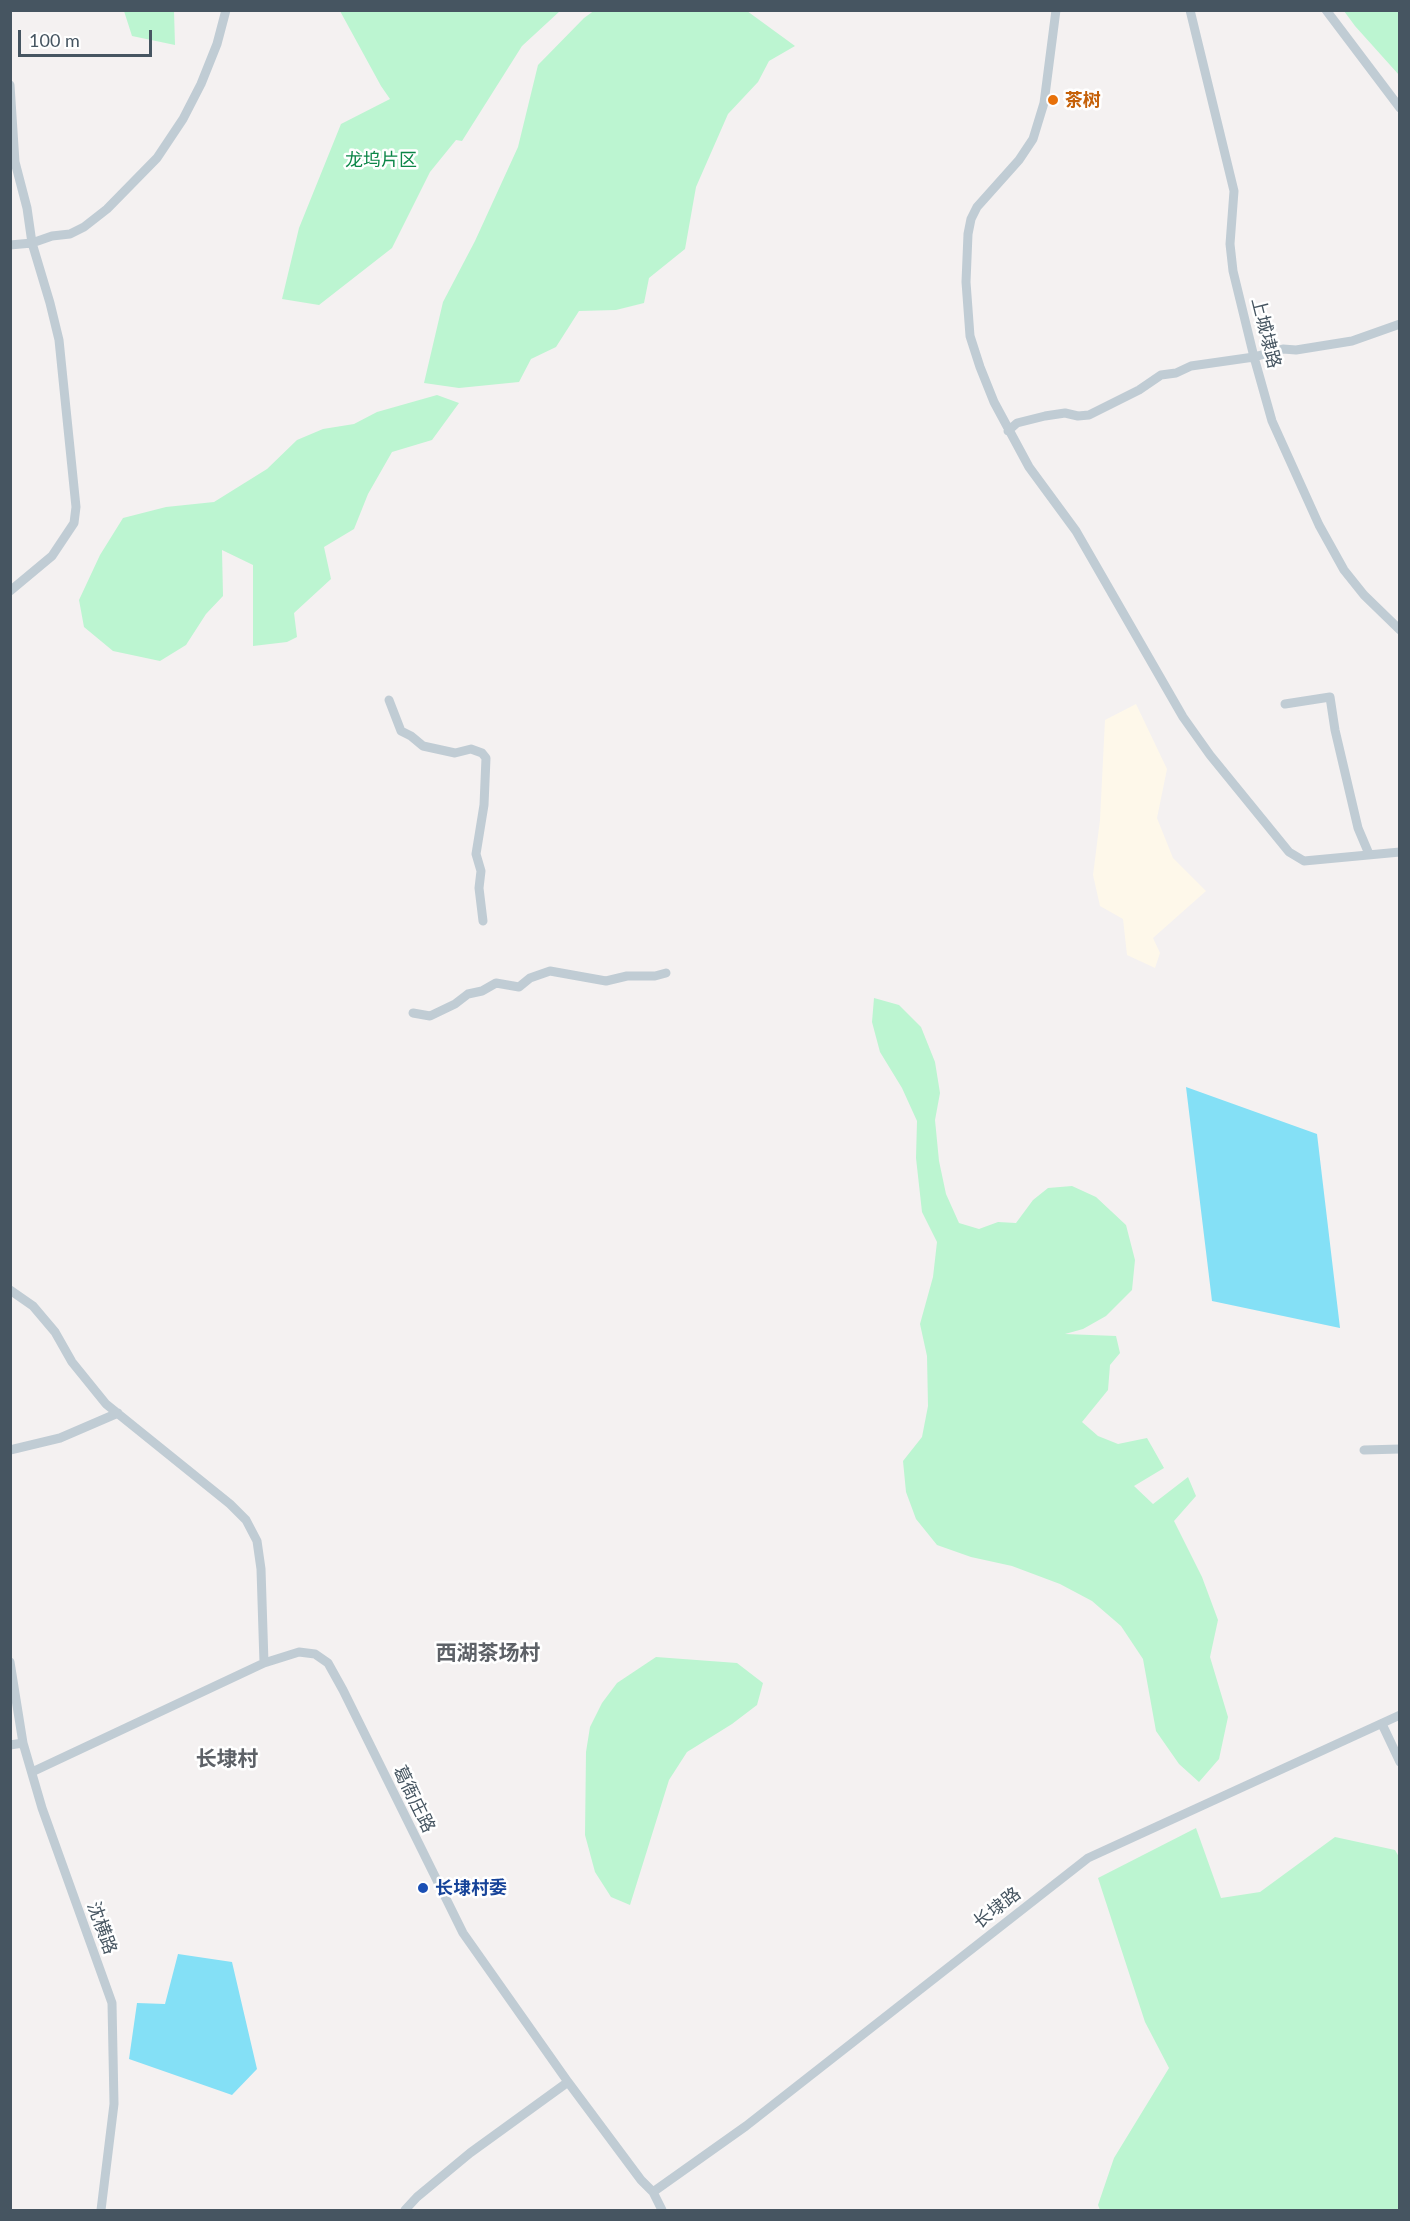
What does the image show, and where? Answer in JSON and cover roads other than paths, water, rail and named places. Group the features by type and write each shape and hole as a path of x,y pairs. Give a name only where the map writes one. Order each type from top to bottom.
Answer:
{"street":[{"path":"10,245 32,243 52,236 70,234 84,227 107,209 157,158 183,119 201,84 217,44 226,10"},
{"path":"1056,10 1040,121 1033,139 1019,160 977,207 971,219 966,250 966,282 970,336 980,367 1008,431 1044,490 1060,507 1076,531 1183,717 1210,755 1289,852 1304,861 1400,852"},
{"name":"上城埭路","path":"1190,10 1234,191 1230,244 1233,271 1272,421 1319,525 1344,570 1364,595 1400,630"},
{"path":"1326,10 1400,108"},
{"path":"10,85 15,162 27,208 32,243 59,340 76,507 74,523 52,556 10,591"},
{"path":"1008,431 1017,423 1046,416 1065,413 1078,416 1089,415 1139,390 1161,375 1176,373 1191,366 1254,357 1283,349 1296,351 1317,345 1352,341 1400,324"},
{"path":"1285,704 1330,698 1358,828 1369,854"},
{"path":"389,700 401,731 423,746 456,753 471,750 482,753 486,759 484,805 476,854 481,871 479,888 483,921"},
{"path":"412,1013 430,1016 455,1004 468,994 482,991 496,983 519,987 530,978 550,971 606,981 627,976 655,976 666,973"},
{"path":"10,1290 33,1306 55,1332 72,1362 106,1404 230,1504 246,1520 257,1540 260,1560 264,1663"},
{"path":"10,1450 60,1438 118,1413"},
{"path":"1364,1450 1400,1449"},
{"name":"葛衙庄路","path":"32,1772 264,1663 299,1652 315,1654 328,1663 463,1933 568,2082 653,2192 662,2211"},
{"name":"沈横路","path":"10,1662 23,1743 42,1808 112,2003 114,2104 101,2211"},
{"name":"长埭路","path":"653,2192 746,2126 1088,1858 1400,1715"},
{"path":"1382,1724 1400,1762"},
{"path":"10,1745 23,1743"},
{"path":"405,2211 417,2197 470,2153 568,2082"}],"water":[{"path":"1186,1087 1317,1134 1340,1328 1212,1301"},
{"path":"178,1954 232,1962 257,2069 232,2095 129,2059 137,2003 165,2004"}],"place":[{"name":"茶树","path":"1053,100"},
{"name":"长埭村委","path":"423,1888"}],"district":[{"name":"西湖茶场村","path":"488,1653"},
{"name":"长埭村","path":"227,1759"}],"park label":[{"name":"龙坞片区","path":"381,160"}]}
